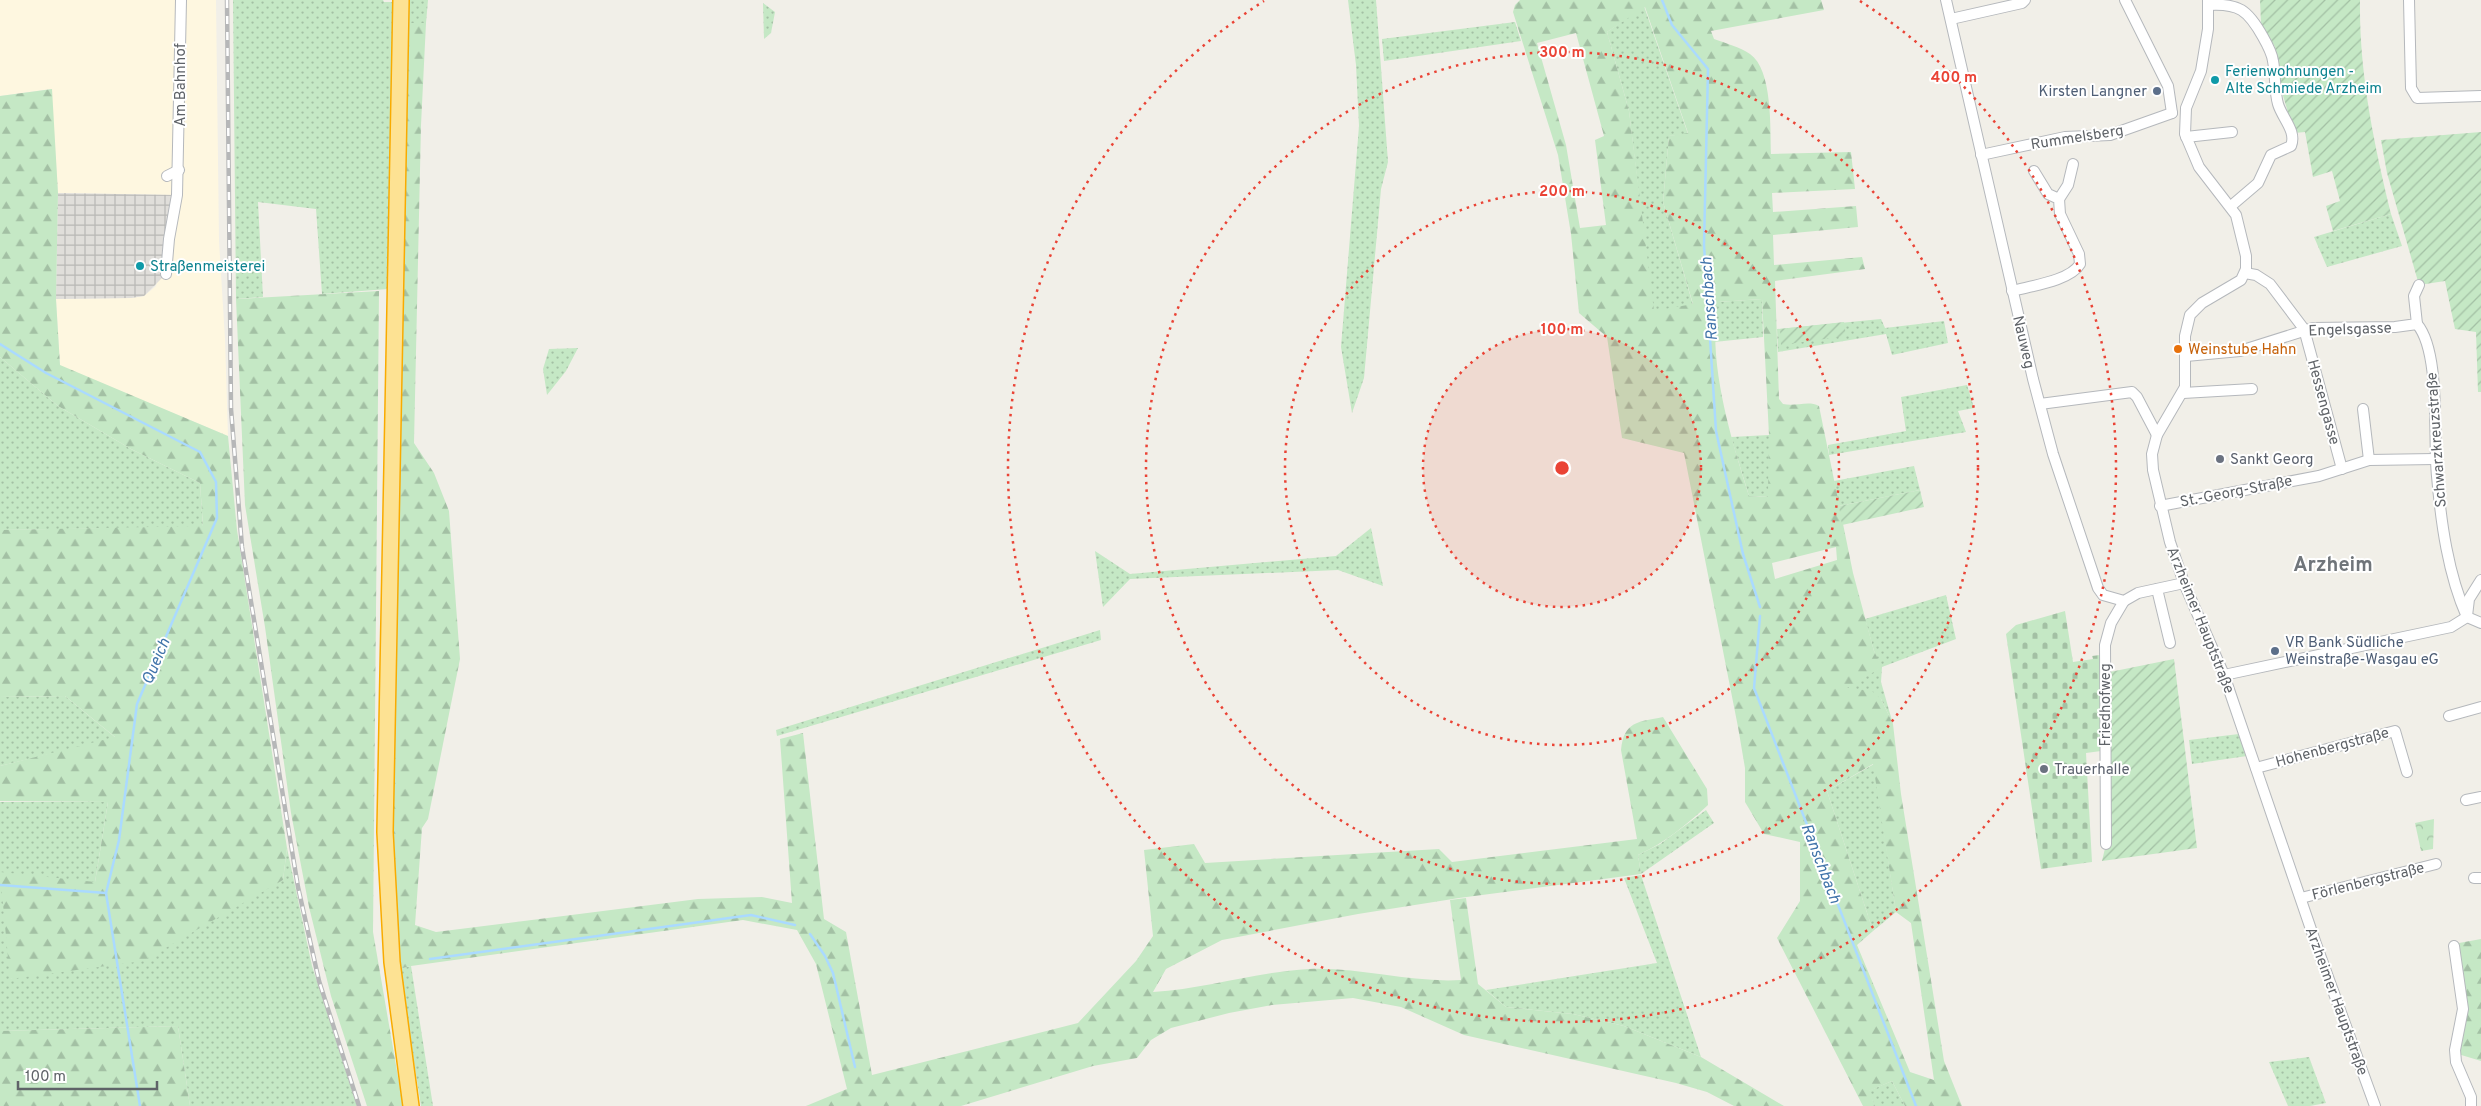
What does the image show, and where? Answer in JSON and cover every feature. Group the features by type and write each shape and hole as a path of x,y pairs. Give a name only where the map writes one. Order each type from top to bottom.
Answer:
{"highway":[{"path":"401,0 385,832 392,962 402,1050 411,1106"}],"street":[{"name":"Am Bahnhof","path":"166,274 169,239 178,195 181,0"},
{"name":"Nauweg","path":"1946,0 2012,291 2040,404 2068,502 2098,588 2102,595 2124,601"},
{"path":"1951,19 2022,3 2026,0"},
{"path":"2125,0 2168,86 2172,112 2184,120"},
{"path":"2409,0 2411,88 2413,94 2417,98 2481,96"},
{"path":"2231,206 2258,183 2271,155 2291,146 2292,134 2280,111 2276,95 2273,60 2253,21 2247,12 2240,8 2208,2 2208,29 2202,65 2184,120 2186,137 2203,173 2231,206 2242,233 2246,256 2245,273"},
{"name":"Rummelsberg","path":"1981,155 2065,137 2110,135 2172,112"},
{"path":"2186,137 2232,132"},
{"path":"2012,291 2062,277 2074,271 2080,264 2078,254 2060,214 2059,199 2068,185 2074,164"},
{"path":"167,176 179,170"},
{"path":"2034,171 2048,194 2059,199"},
{"name":"Hessengasse","path":"2245,273 2256,275 2270,284 2304,329 2342,469"},
{"name":"Arzheimer Hauptstraße","path":"2245,273 2236,284 2202,303 2191,312 2186,329 2186,384 2183,393 2156,435 2152,465 2160,506 2184,583 2224,675 2300,898 2375,1106"},
{"path":"2417,324 2414,296 2419,285"},
{"name":"Engelsgasse","path":"2186,356 2240,351 2304,329 2396,327 2417,324"},
{"name":"Schwarzkreuzstraße","path":"2417,324 2421,329 2429,351 2435,459 2441,507 2455,588 2467,617"},
{"path":"2183,393 2252,389"},
{"path":"2040,404 2132,392 2137,396 2156,435"},
{"path":"2363,409 2370,460"},
{"name":"St.-Georg-Straße","path":"2160,506 2294,481 2370,460 2435,459"},
{"path":"2467,617 2469,599 2481,580"},
{"path":"2124,601 2138,594 2184,583"},
{"path":"2157,589 2170,643"},
{"name":"Friedhofweg","path":"2106,844 2105,645 2111,623 2124,601"},
{"path":"2467,617 2481,623"},
{"path":"2224,675 2451,627 2467,617"},
{"path":"2449,716 2481,707"},
{"name":"Hohenbergstraße","path":"2256,768 2396,730 2407,772"},
{"path":"2466,800 2481,797"},
{"name":"Förlenbergstraße","path":"2300,898 2436,864"},
{"path":"2454,946 2463,1009 2455,1050 2456,1062 2471,1097 2471,1106"}],"shaded area":[{"path":"0,0 216,0 219,241 228,436 60,366 56,299 131,298 144,296 156,286 177,195 58,193 51,89 0,96"},
{"path":"58,193 177,195 166,274 144,296 131,298 56,299"}],"green space":[{"path":"233,0 383,0 384,2 394,2 388,289 322,294 316,209 258,202 263,297 236,299"},
{"path":"409,0 428,0 426,23 409,23"},
{"path":"1348,0 1376,0 1388,162 1381,189 1364,378 1352,413 1341,347 1359,126 1356,65"},
{"path":"1520,0 1821,0 1824,10 1711,31 1714,39 1750,54 1763,73 1769,101 1771,154 1851,152 1855,189 1772,193 1773,212 1856,206 1858,227 1773,235 1774,265 1862,257 1865,269 1775,281 1779,399 1783,404 1815,404 1819,406 1853,573 1874,651 1882,667 1847,688 1872,691 1881,699 1893,724 1901,794 1944,1061 1962,1106 1905,1106 1892,1081 1869,1091 1875,1106 1863,1106 1777,938 1800,901 1800,842 1764,834 1745,802 1745,768 1738,727 1684,453 1622,438 1607,337 1579,313 1571,234 1558,155 1513,12 1515,5","holes":["1645,7 1688,133 1669,136 1663,202 1693,304 1654,311 1629,111 1607,32","1576,33 1604,136 1595,140 1606,225 1580,228 1566,145 1537,43","1762,299 1769,435 1768,497 1749,496 1728,425 1718,374 1715,325 1718,302","1836,547 1837,560 1775,579 1772,563","1873,764 1896,912 1911,923 1934,1080 1910,1072 1857,945 1873,931 1827,791"]},
{"path":"2260,0 2360,0 2360,27 2365,81 2379,161 2391,214 2333,231 2326,206 2340,201 2332,171 2313,177 2305,132 2294,133 2277,75 2275,47 2261,24"},
{"path":"763,3 775,12 771,33 764,39"},
{"path":"1644,6 1688,134 1669,136 1663,202 1693,305 1653,312 1629,111 1607,32"},
{"path":"1515,22 1521,41 1384,61 1382,39"},
{"path":"409,23 426,23 421,125 414,443 434,473 449,511 460,659 428,819 422,828 415,925 436,932 698,899 762,897 792,903 780,739 803,733 824,919 846,932 872,1075 1078,1023 1136,961 1153,936 1144,850 1194,844 1205,863 1439,849 1452,862 1637,839 1621,750 1623,740 1625,733 1634,724 1663,717 1707,789 1708,805 1675,833 1658,845 1638,855 1641,874 1459,898 1358,914 1222,940 1166,969 1153,992 1192,988 1270,973 1309,969 1347,970 1423,979 1461,980 1450,900 1466,898 1478,984 1506,1007 1573,1014 1624,1026 1701,1057 1784,1106 1734,1106 1707,1092 1676,1083 1464,1035 1401,1007 1353,998 1272,1005 1229,1013 1171,1028 1151,1040 1137,1058 1093,1066 961,1106 806,1106 847,1089 816,964 797,930 743,920 399,969 393,863 396,537"},
{"path":"52,89 58,193 56,299 60,365 228,436 237,530 287,848 283,880 143,961 10,979 0,872 95,882 108,802 0,801 0,766 115,737 65,696 0,697 0,530 203,526 200,483 131,449 58,406 0,357 0,96"},
{"path":"2481,132 2481,392 2478,392 2476,332 2455,329 2445,281 2419,285 2387,173 2381,140"},
{"path":"2391,214 2402,246 2327,267 2314,237"},
{"path":"379,291 373,932 403,1106 367,1106 331,996 309,907 291,813 265,627 245,505 236,299"},
{"path":"1762,299 1763,337 1714,342 1717,302"},
{"path":"1881,319 1885,328 1944,321 1948,343 1892,355 1886,334 1778,352 1777,329"},
{"path":"1844,322 1846,336 1781,345 1780,329"},
{"path":"578,348 566,371 547,395 543,369 549,349"},
{"path":"0,357 58,406 131,449 200,483 203,527 0,530"},
{"path":"1967,385 1974,408 1958,411 1966,432 1829,455 1828,445 1906,431 1901,397"},
{"path":"1769,435 1769,497 1749,496 1731,437"},
{"path":"1914,466 1920,490 1839,506 1834,481"},
{"path":"1920,490 1924,507 1842,525 1839,506"},
{"path":"1371,528 1383,586 1338,570 1130,579 1103,607 1095,551 1130,574 1336,556"},
{"path":"1946,595 1956,639 1882,667 1881,682 1893,724 1881,699 1846,688 1881,667 1874,651 1865,619"},
{"path":"2065,611 2073,662 2093,659 2092,656 2100,655 2101,751 2086,753 2092,862 2041,869 2006,634 2016,625"},
{"path":"1100,630 1101,640 777,736 776,730"},
{"path":"2174,659 2197,848 2102,861 2106,844 2105,673"},
{"path":"65,696 116,738 0,766 0,697"},
{"path":"2239,734 2247,756 2192,764 2189,740"},
{"path":"1874,764 1896,912 1873,931 1827,791"},
{"path":"0,802 108,802 95,882 10,979 283,880 287,848 312,966 357,1106 190,1106 178,1026 0,1031"},
{"path":"1706,810 1714,823 1641,874 1638,855 1660,844"},
{"path":"2434,819 2433,849 2421,851 2415,823"},
{"path":"1641,875 1701,1057 1624,1026 1573,1014 1506,1007 1486,990 1657,963 1624,878"},
{"path":"2481,939 2481,1061 2458,1054 2466,1007 2459,943"},
{"path":"411,966 433,1106 421,1106 399,969"},
{"path":"178,1026 190,1106 0,1106 0,1031"},
{"path":"2309,1057 2326,1103 2310,1106 2288,1106 2269,1062"},
{"path":"1892,1081 1905,1106 1875,1106 1868,1091"}],"waterway":[{"name":"Ranschbach","path":"1662,0 1672,25 1708,69 1704,245 1716,431 1743,554 1760,607"},
{"name":"Queich","path":"0,344 46,373 200,452 216,482 217,518 137,704 119,840 106,893 140,1106"},
{"name":"Ranschbach","path":"1760,616 1754,688 1916,1106"},
{"path":"0,885 106,893"},
{"path":"430,959 751,915 795,925"},
{"path":"810,934 825,956 833,973 855,1067"}],"railway":[{"path":"227,0 231,409 242,547 298,887 319,981 359,1106"}],"place":[{"name":"Ferienwohnungen - Alte Schmiede Arzheim","path":"2215,80"},
{"name":"Kirsten Langner","path":"2157,91"},
{"name":"Straßenmeisterei","path":"140,266"},
{"name":"Weinstube Hahn","path":"2178,349"},
{"name":"Sankt Georg","path":"2220,459"},
{"name":"VR Bank Südliche Weinstraße-Wasgau eG","path":"2275,651"},
{"name":"Trauerhalle","path":"2044,769"}],"district":[{"name":"Arzheim","path":"2333,564"}]}
